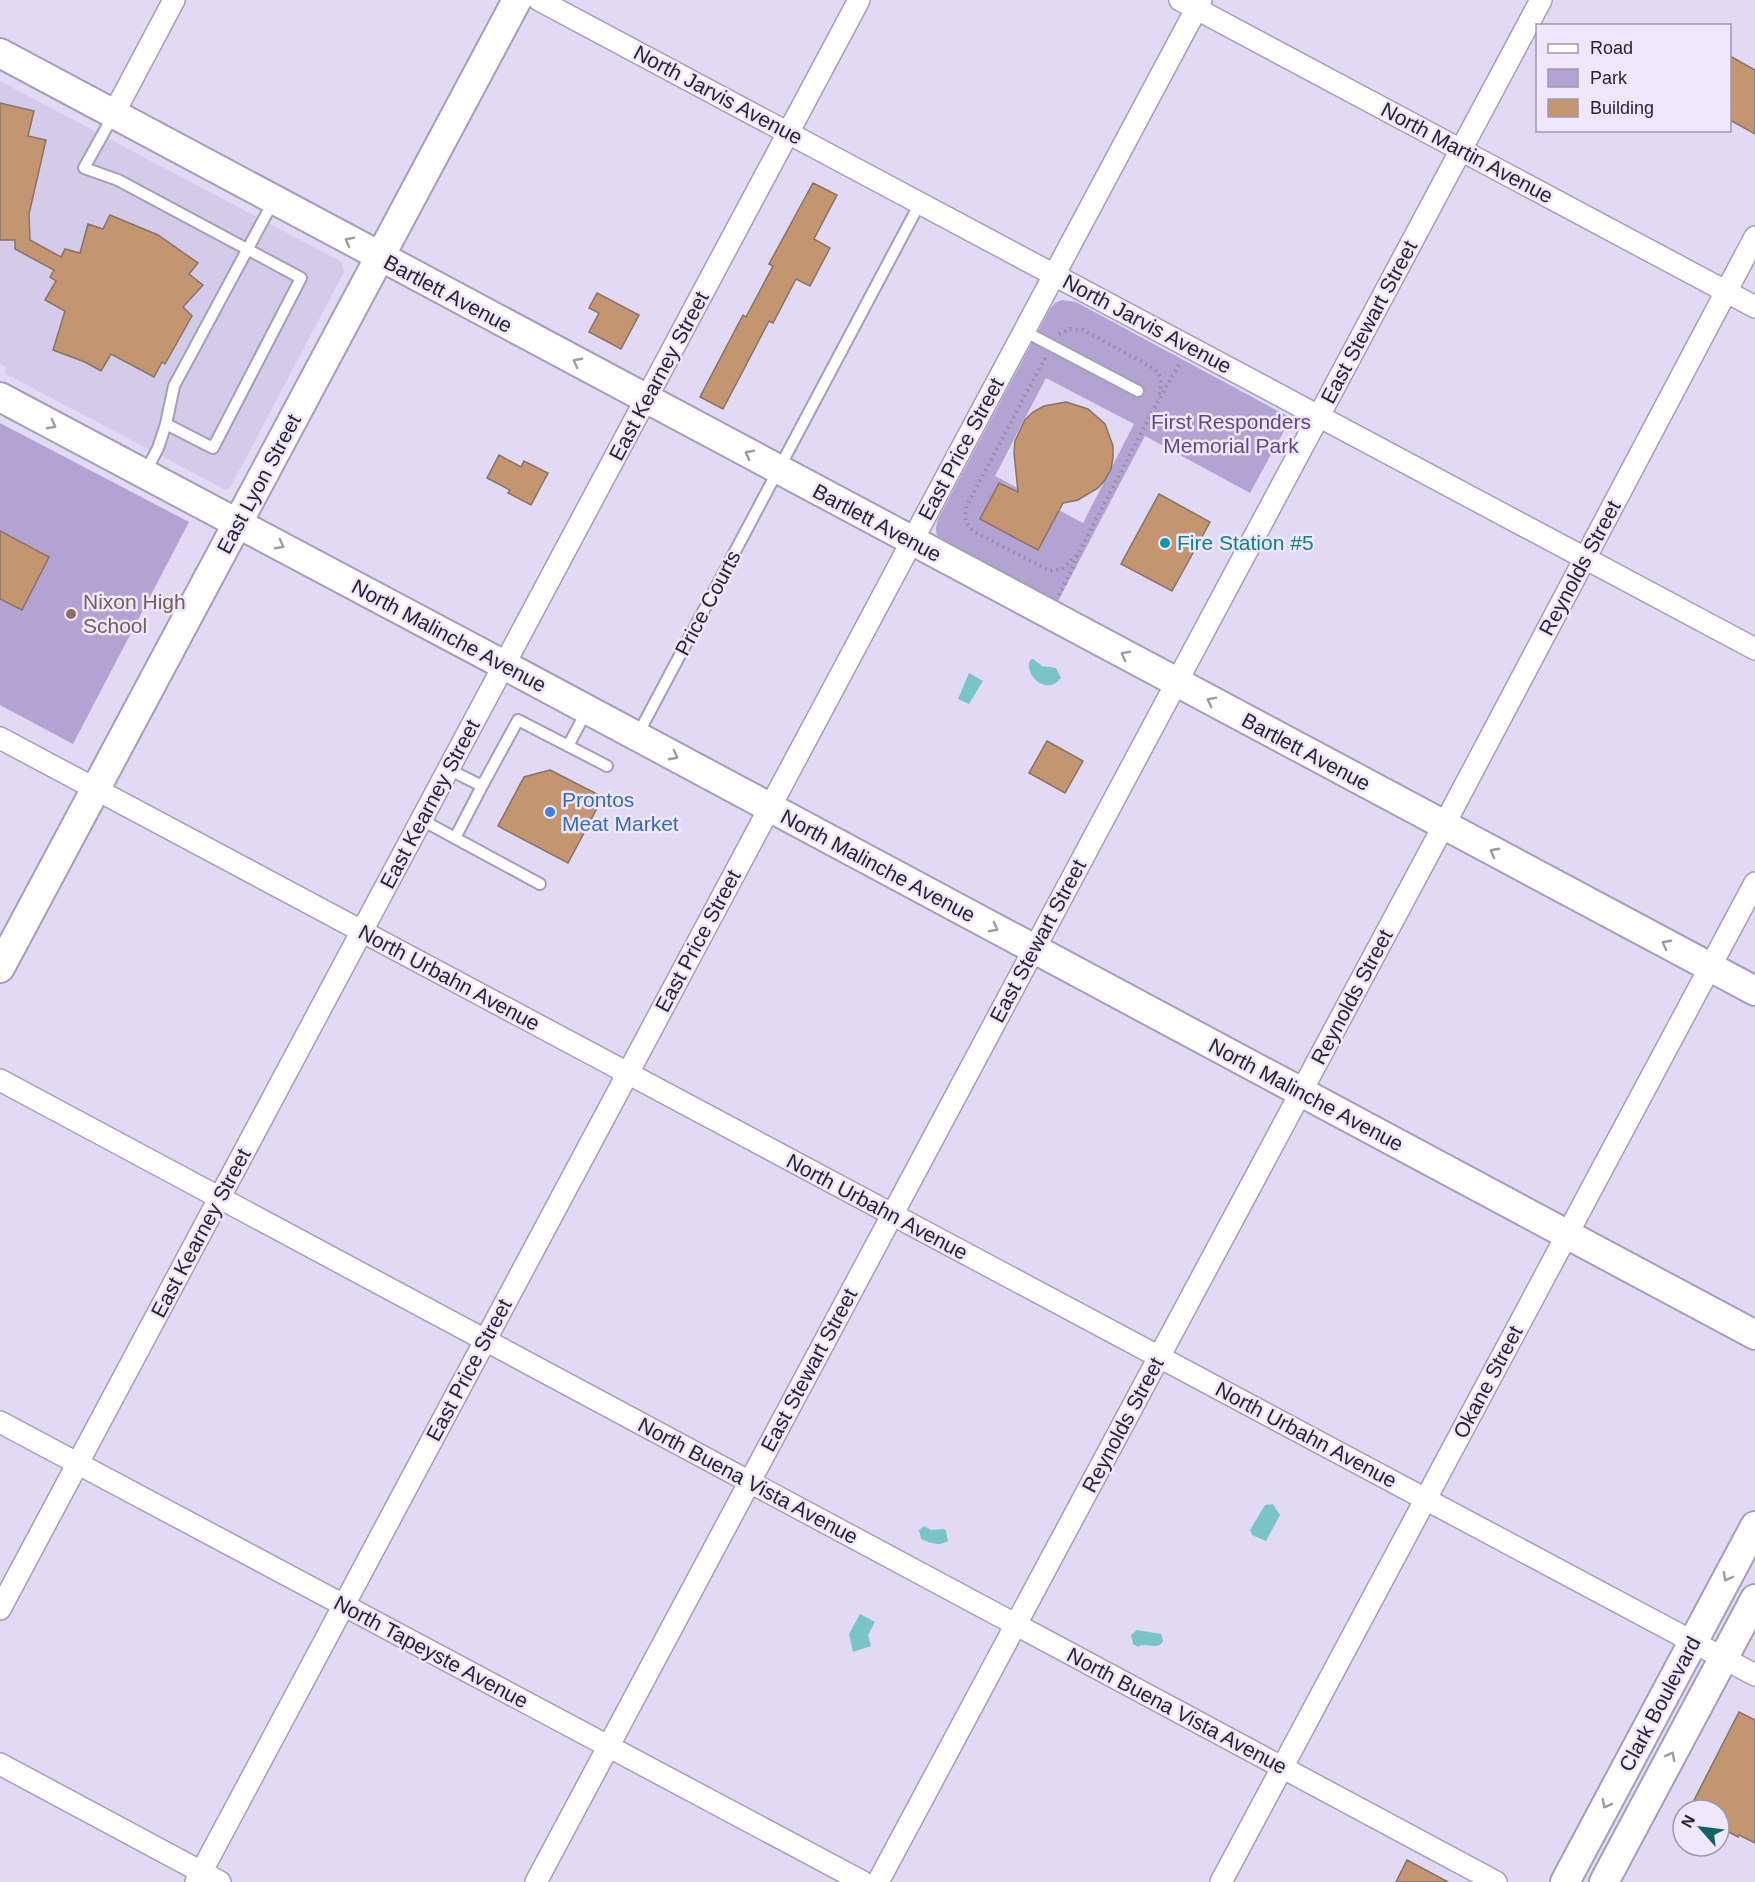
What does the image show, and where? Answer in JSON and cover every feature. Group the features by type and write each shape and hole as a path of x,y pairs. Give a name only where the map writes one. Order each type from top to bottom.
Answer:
{"main road":[{"name":"East Lyon Street","path":"0,968 517,0"},
{"name":"Bartlett Avenue","path":"0,53 1755,992"},
{"name":"North Malinche Avenue","path":"0,397 1755,1335"},
{"name":"Clark Boulevard","path":"1564,1882 1755,1526"},
{"name":"Clark Boulevard","path":"1604,1882 1755,1599"}],"street":[{"path":"114,113 174,0"},
{"name":"North Jarvis Avenue","path":"538,0 1755,649"},
{"name":"East Kearney Street","path":"0,1609 859,0"},
{"name":"East Stewart Street","path":"536,1882 1541,0"},
{"name":"North Martin Avenue","path":"1192,3 1755,307"},
{"name":"East Price Street","path":"198,1877 1054,275 1192,3"},
{"name":"Reynolds Street","path":"878,1882 1444,825 1755,237"},
{"name":"North Urbahn Avenue","path":"0,738 1755,1675"},
{"name":"Okane Street","path":"1221,1882 1755,883"},
{"name":"North Buena Vista Avenue","path":"0,1080 1496,1882"},
{"name":"North Tapeyste Avenue","path":"0,1422 863,1882"},
{"path":"0,1764 198,1877 220,1882"}],"lane":[{"path":"114,113 84,168 118,180 301,278 213,448 166,424"},
{"path":"145,474 158,448 166,424 174,386 274,200"},
{"name":"Price Courts","path":"637,737 920,203"},
{"path":"1024,331 1138,391"},
{"path":"568,746 587,710"},
{"path":"455,838 518,720 607,766"},
{"path":"448,769 482,786"},
{"path":"422,820 540,884"}],"path":[{"path":"1056,339 1070,328 1083,330 1155,369 1159,373 1161,385 1156,405"},
{"path":"1049,352 967,505 965,518 967,525 975,532 1050,571 1062,569 1078,554"},
{"path":"1057,598 1180,363"}],"shaded area":[{"path":"0,81 342,262 344,272 230,488 224,489 4,373 7,368 0,364"},
{"path":"1033,659 1042,666 1056,668 1061,678 1050,685 1038,682 1030,673 1030,660"},
{"path":"969,673 983,681 969,704 958,699"},
{"path":"1273,1504 1280,1515 1266,1541 1252,1535 1250,1530 1265,1505"},
{"path":"924,1526 931,1530 944,1529 948,1541 938,1544 921,1539 919,1530"},
{"path":"860,1614 875,1622 868,1635 871,1646 853,1652 849,1634"},
{"path":"1137,1630 1161,1634 1163,1641 1155,1646 1138,1647 1133,1644 1131,1635"}],"green space":[{"name":"First Responders Memorial Park","path":"1062,300 1076,302 1291,418 1250,493 1145,436 1057,603 940,541 936,530 938,519 1055,303","holes":["1046,378 1134,424 1083,523 995,476"]},
{"name":"Nixon High School","path":"0,423 189,522 73,744 0,705 0,599 22,610 49,557 0,531"}],"building":[{"path":"1731,57 1755,70 1755,134 1731,121"},
{"path":"0,103 34,111 28,136 46,140 29,214 30,240 61,257 65,249 80,253 88,224 103,229 110,215 158,235 198,263 189,274 203,285 183,307 192,316 165,364 162,362 154,377 111,354 101,371 85,362 53,350 65,311 45,300 56,281 50,277 54,270 15,249 15,240 0,240"},
{"path":"813,183 837,195 814,239 830,248 810,286 796,279 773,323 769,321 723,409 700,397 743,315 746,317 773,266 769,264"},
{"path":"597,293 639,315 621,349 589,332 599,313 589,308"},
{"path":"1066,402 1088,409 1105,424 1113,446 1111,469 1098,488 1078,500 1063,503 1038,550 980,519 999,483 1018,492 1015,441 1025,420 1044,406"},
{"path":"499,455 521,467 524,461 548,473 531,505 508,493 510,490 487,478"},
{"name":"Fire Station #5","path":"1159,494 1210,522 1172,591 1121,564"},
{"path":"0,531 49,557 22,610 0,599"},
{"path":"1047,741 1083,761 1065,793 1029,773"},
{"name":"Prontos Meat Market","path":"550,770 603,797 568,863 498,826 524,777"},
{"path":"1739,1712 1755,1720 1755,1843 1731,1833 1731,1798 1695,1798"},
{"path":"1407,1860 1448,1882 1396,1882"}],"place":[{"name":"Fire Station #5","path":"1165,543"},
{"name":"Nixon High School","path":"71,614"},
{"name":"Prontos Meat Market","path":"550,812"}]}
